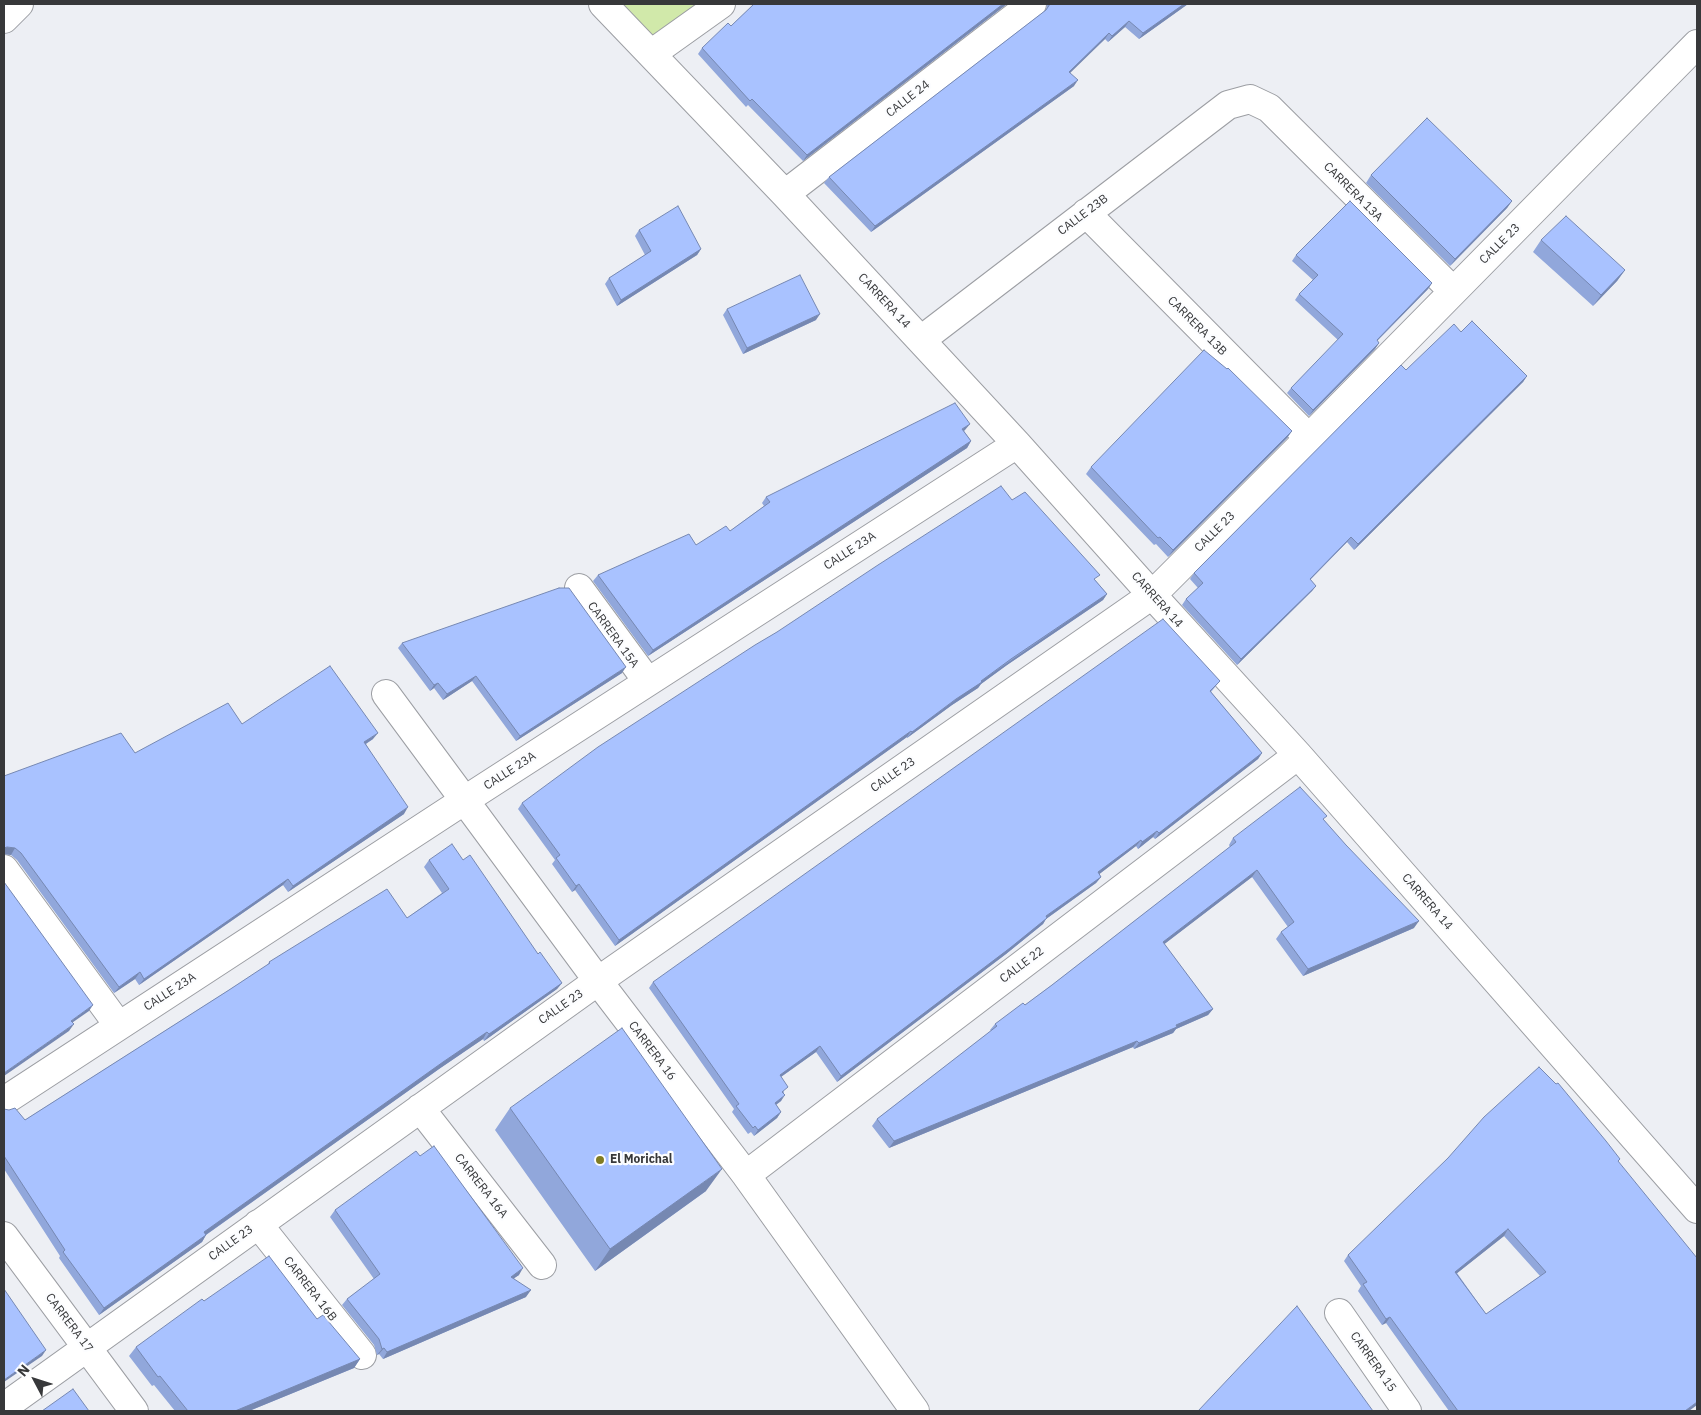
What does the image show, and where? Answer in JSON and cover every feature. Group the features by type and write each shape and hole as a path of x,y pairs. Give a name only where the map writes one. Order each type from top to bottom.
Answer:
{"street":[{"path":"4,18 19,4"},
{"name":"CARRERA 14","path":"603,4 785,194 1017,444 1298,755 1697,1209"},
{"path":"651,54 721,4"},
{"name":"CALLE 24","path":"785,194 1032,4"},
{"name":"CALLE 23","path":"4,1407 598,981 1152,595 1697,44"},
{"name":"CARRERA 13A","path":"1250,99 1269,108 1453,291"},
{"name":"CALLE 23B","path":"921,340 1228,104 1250,99"},
{"name":"CARRERA 13B","path":"1086,214 1309,438"},
{"name":"CALLE 23A","path":"4,1101 465,800 1017,444"},
{"name":"CARRERA 15A","path":"579,588 648,682"},
{"name":"CARRERA 16","path":"386,694 598,981 746,1175 915,1411"},
{"name":"CALLE 22","path":"746,1175 1298,755"},
{"path":"4,869 119,1026"},
{"name":"CARRERA 16A","path":"420,1108 542,1265"},
{"name":"CARRERA 16B","path":"258,1224 362,1355"},
{"name":"CARRERA 17","path":"4,1236 134,1411"},
{"name":"CARRERA 15","path":"1339,1313 1407,1411"}],"green space":[{"path":"620,4 708,4 655,43"}],"building":[{"path":"754,4 1003,4 807,155 752,99 750,101 702,48 728,23 731,26"},
{"path":"1050,4 1184,4 1143,33 1129,21 1112,36 1109,33 1069,72 1078,80 875,226 829,177 1046,10"},
{"path":"1427,118 1512,201 1455,259 1371,175"},
{"path":"1350,201 1432,283 1377,340 1379,343 1313,410 1291,388 1343,334 1299,294 1318,275 1296,255"},
{"path":"678,206 701,249 621,300 609,278 651,251 639,230"},
{"path":"1566,216 1625,270 1601,295 1541,240"},
{"path":"800,275 820,314 747,348 727,309"},
{"path":"1472,321 1527,376 1358,544 1351,537 1310,579 1316,586 1241,659 1186,599 1203,583 1194,573 1401,365 1406,370 1454,324 1461,332"},
{"path":"1204,350 1228,368 1292,431 1173,550 1160,537 1158,538 1091,467"},
{"path":"955,403 970,424 962,429 971,441 653,650 598,575 689,534 696,545 726,526 730,531 770,502 766,497"},
{"path":"1001,486 1012,500 1025,492 1100,575 1094,579 1107,594 1011,659 982,682 619,940 579,884 576,886 556,858 560,855 522,803 598,747"},
{"path":"559,588 569,588 626,667 520,736 476,676 447,694 438,683 434,685 402,643"},
{"path":"1163,619 1220,681 1210,691 1262,753 1159,833 1157,831 1142,842 1141,840 1098,872 1101,877 1046,916 1047,918 1010,948 841,1076 820,1046 780,1075 788,1087 782,1092 785,1095 775,1103 781,1112 758,1130 755,1126 753,1128 736,1106 739,1104 653,982"},
{"path":"330,666 378,733 364,742 408,807 293,886 288,879 144,979 140,972 119,987 21,853 15,848 4,848 4,776 121,733 135,753 228,703 242,724"},
{"path":"1300,787 1327,816 1323,819 1346,845 1419,921 1308,969 1281,932 1294,922 1257,870 1163,942 1213,1009 1139,1043 1137,1041 894,1141 877,1119 997,1026 995,1024 1023,1003 1025,1005 1052,985 1236,842 1233,838"},
{"path":"452,844 463,860 470,855 538,954 540,952 562,983 489,1034 487,1032 443,1062 204,1232 206,1235 104,1308 63,1252 65,1250 4,1156 4,1109 15,1108 25,1120 229,990 269,962 387,889 407,918 449,889 429,860"},
{"path":"4,882 93,1005 71,1021 74,1024 4,1073"},
{"name":"El Morichal","path":"622,1028 722,1169 610,1249 510,1108"},
{"path":"1539,1067 1556,1084 1558,1083 1606,1141 1620,1159 1618,1161 1697,1258 1697,1402 1685,1411 1458,1411 1390,1317 1386,1319 1363,1284 1367,1282 1348,1255 1448,1158 1484,1117","holes":["1508,1229 1546,1272 1486,1314 1455,1272"]},
{"path":"434,1146 523,1268 511,1277 531,1290 387,1352 384,1348 382,1349 379,1339 347,1299 380,1274 335,1210 416,1151 420,1156"},
{"path":"269,1256 317,1319 323,1315 360,1359 235,1411 188,1411 160,1376 158,1377 136,1347 202,1299 204,1301"},
{"path":"4,1289 46,1350 4,1380"},
{"path":"1297,1306 1373,1411 1198,1411"},
{"path":"73,1389 89,1411 42,1411"}],"place":[{"name":"El Morichal","path":"600,1160"}]}
